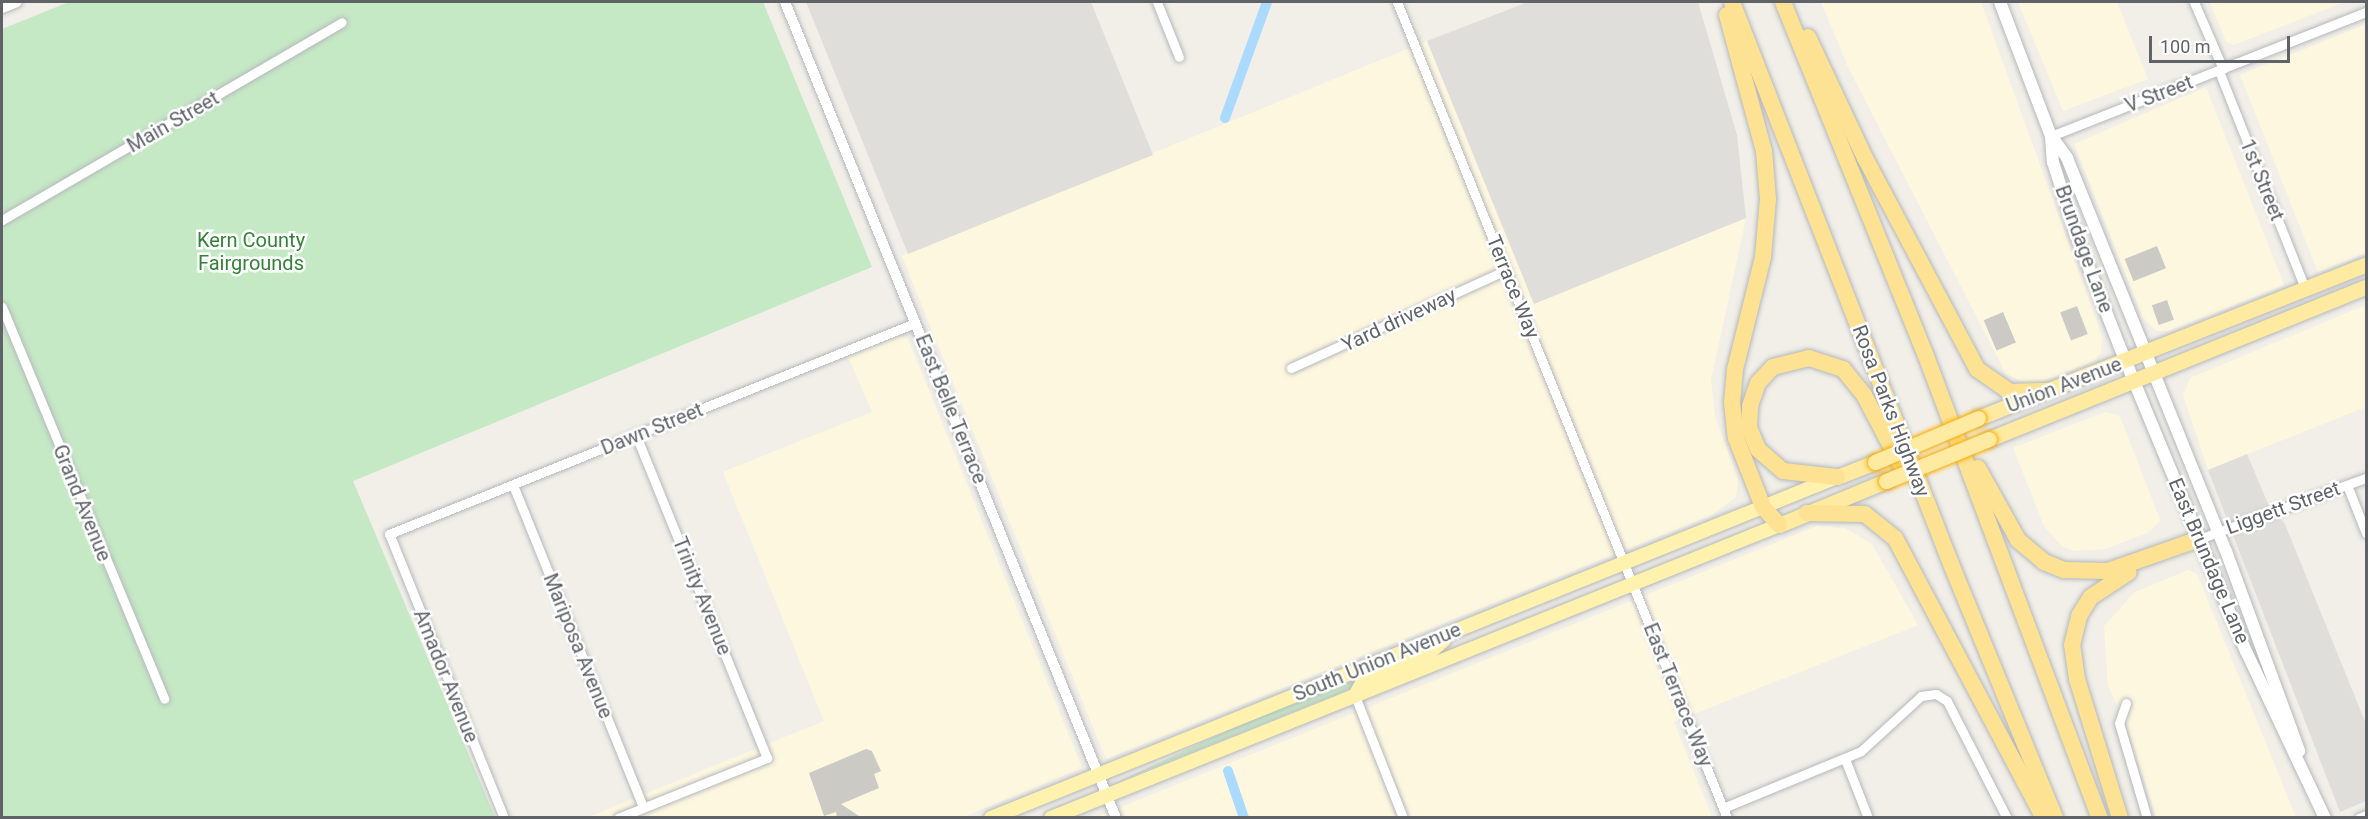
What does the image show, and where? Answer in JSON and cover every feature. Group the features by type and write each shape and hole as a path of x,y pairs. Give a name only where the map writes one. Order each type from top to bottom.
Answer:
{"highway":[{"path":"1724,2 1767,175 1763,257 1736,369 1732,402 1736,438 1763,507 1779,525"},
{"name":"Rosa Parks Highway","path":"1732,2 1951,564 2055,818"},
{"path":"1783,2 1926,356 2100,818"},
{"path":"1791,2 1865,158 1977,369 2010,392 2048,391"},
{"name":"Union Avenue","path":"1837,477 1978,418 2367,264"},
{"name":"Union Avenue","path":"1779,525 2367,287"},
{"path":"1926,356 1991,495 2030,552 2055,567 2079,573 2108,571 2199,539"},
{"path":"1837,477 1783,471 1766,459 1752,439 1750,406 1758,383 1773,367 1800,358 1820,358 1843,369 1856,382 1951,564"},
{"path":"1807,513 1865,514 1895,538 2044,818"},
{"path":"2120,818 2077,679 2072,645 2079,616 2091,597 2146,559"}],"main road":[{"name":"Brundage Lane","path":"2000,2 2051,136 2067,208 2126,360"},
{"name":"Brundage Lane","path":"2051,136 2067,158 2144,353"},
{"name":"East Brundage Lane","path":"2144,353 2293,723 2301,758"},
{"name":"East Brundage Lane","path":"2126,360 2250,661 2301,758 2325,818"},
{"name":"Union Avenue","path":"1763,507 1837,477"},
{"name":"South Union Avenue","path":"1051,818 1355,696 1628,573 1763,507"},
{"name":"South Union Avenue","path":"992,818 1449,633 1779,525"},
{"path":"1355,696 1363,681 1429,653 1449,633"}],"street":[{"path":"2,8 17,2"},
{"name":"East Belle Terrace","path":"785,2 1116,818"},
{"path":"1157,2 1179,57"},
{"name":"Terrace Way","path":"1397,2 1628,573"},
{"name":"1st Street","path":"2194,2 2305,288"},
{"name":"V Street","path":"2051,136 2367,12"},
{"name":"Main Street","path":"2,219 342,22"},
{"name":"Yard driveway","path":"1291,368 1506,270"},
{"name":"Grand Avenue","path":"2,307 164,699"},
{"name":"Dawn Street","path":"389,534 915,323"},
{"name":"Trinity Avenue","path":"636,435 767,758 643,807"},
{"name":"Liggett Street","path":"2199,539 2367,478"},
{"name":"Mariposa Avenue","path":"513,485 643,807"},
{"path":"2347,485 2367,533"},
{"name":"Amador Avenue","path":"389,534 504,818"},
{"name":"East Terrace Way","path":"1628,573 1725,813"},
{"path":"1725,813 1845,759 1874,742 1921,696 1936,694 1947,701 2007,818"},
{"path":"1355,696 1403,818"},
{"path":"2126,703 2119,723 2147,818"},
{"path":"1845,759 1868,818"},
{"path":"618,818 643,807"},
{"path":"2359,818 2367,814"}],"shaded area":[{"path":"806,2 1091,2 1153,155 908,254"},
{"path":"1528,2 1698,2 1737,135 1746,218 1534,304 1427,41"},
{"path":"1821,2 1981,2 2102,336 2101,353 2094,361 2031,386 2006,374 1848,67"},
{"path":"2018,2 2117,2 2148,79 2063,111"},
{"path":"2210,2 2344,2 2234,45 2226,42"},
{"path":"2366,24 2366,253 2318,272 2240,75"},
{"path":"1427,41 1534,304 1746,218 1711,380 1715,416 1738,480 1736,497 1712,515 1106,759 902,256"},
{"path":"2206,87 2284,285 2169,331 2157,331 2143,318 2074,144"},
{"path":"2366,305 2366,407 2208,470 2183,395 2190,378"},
{"path":"899,336 908,339 1082,768 963,817 586,818 824,721 723,472 872,412 848,356"},
{"path":"2105,412 2120,416 2160,520 2150,532 2105,549 2074,551 2062,546 2044,526 2013,448"},
{"path":"2247,454 2269,506 2285,524 2366,724 2366,801 2340,812 2208,470"},
{"path":"1817,526 1845,528 1872,544 1918,625 1674,722 1712,817 1094,818"},
{"path":"2188,570 2197,574 2296,817 2156,817 2126,722 2108,686 2104,626 2135,592"}],"green space":[{"name":"Kern County Fairgrounds","path":"69,2 763,2 872,267 353,481 495,817 2,818 2,29"},
{"path":"1371,674 1347,690 1117,782 1240,725"}],"building":[{"path":"2157,246 2166,268 2134,281 2125,259"},
{"path":"2167,300 2174,320 2159,325 2152,305"},
{"path":"2077,306 2088,334 2071,340 2060,312"},
{"path":"2003,312 2016,342 1997,351 1984,320"},
{"path":"866,749 872,751 881,771 874,774 879,788 841,804 862,818 837,818 836,812 824,816 809,773"}],"waterway":[{"path":"1225,118 1267,2"},
{"path":"1228,771 1244,818"}]}
